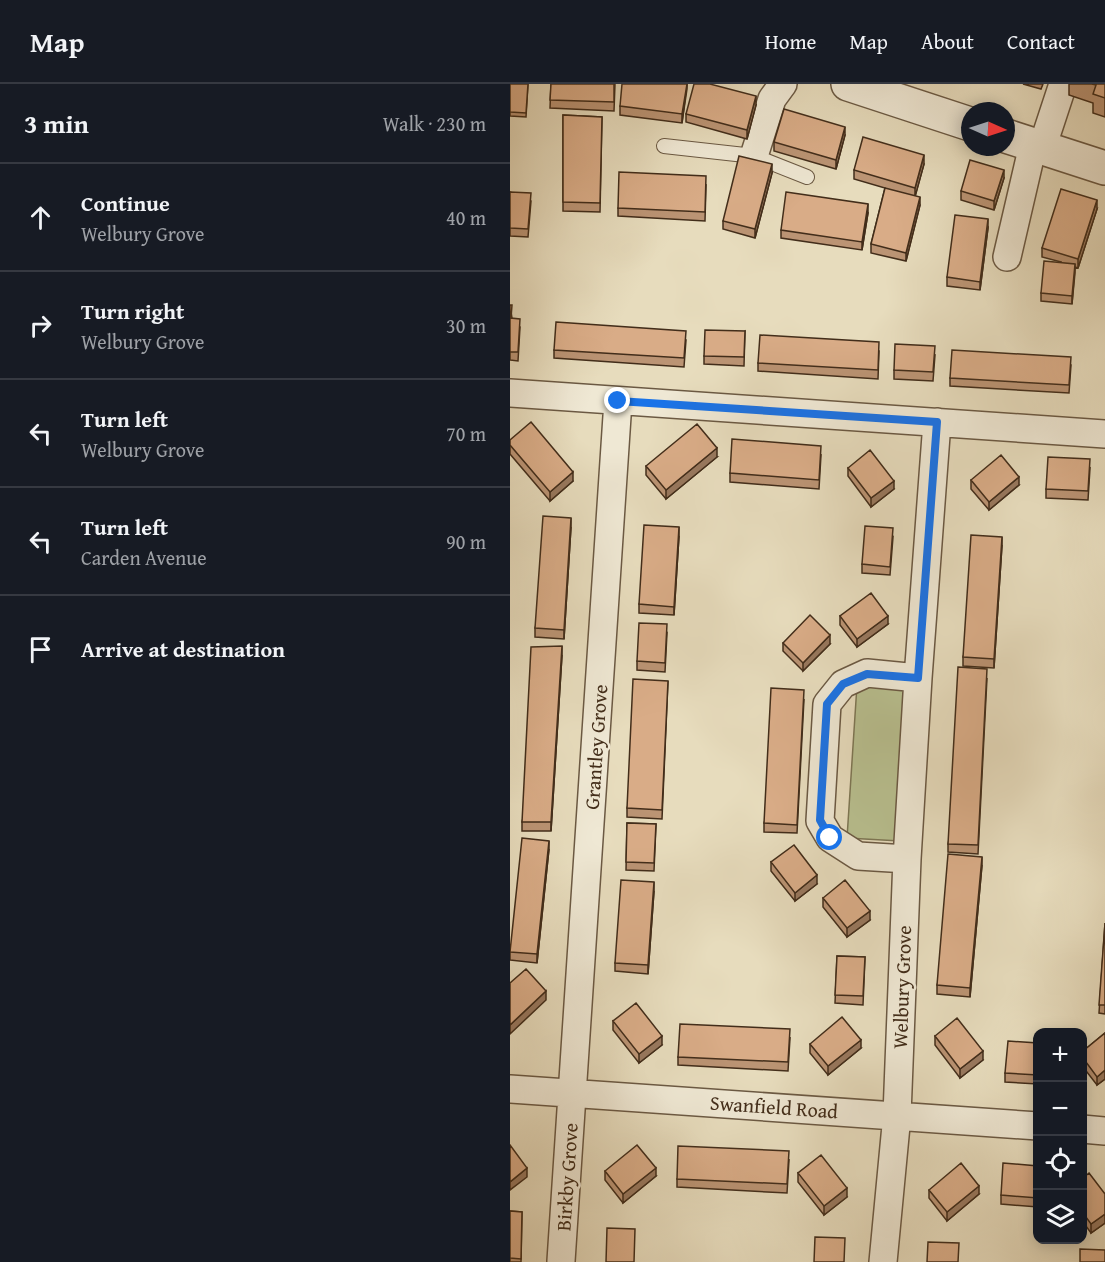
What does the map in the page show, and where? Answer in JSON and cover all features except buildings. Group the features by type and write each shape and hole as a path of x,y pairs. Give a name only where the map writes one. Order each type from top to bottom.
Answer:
{"street":[{"path":"754,156 772,99 783,84"},
{"path":"848,84 961,121"},
{"path":"1007,257 1027,143 1063,84"},
{"path":"1027,143 1105,168"},
{"path":"510,393 1105,434"},
{"name":"Grantley Grove","path":"573,1093 618,401"},
{"name":"Welbury Grove","path":"883,1262 897,1115 907,859 937,422"},
{"path":"907,859 858,856 830,838 820,820 827,704 843,684 867,674 918,678"},
{"name":"Swanfield Road","path":"510,1089 1033,1126"},
{"name":"Birkby Grove","path":"561,1261 573,1093"},
{"path":"1087,1129 1105,1131"}],"lane":[{"path":"664,146 754,156 807,177"}],"green space":[{"path":"857,685 911,689 900,841 847,838"}],"route":[{"path":"618,401 937,422 918,678 867,674 843,684 827,704 820,820 830,838"}]}
